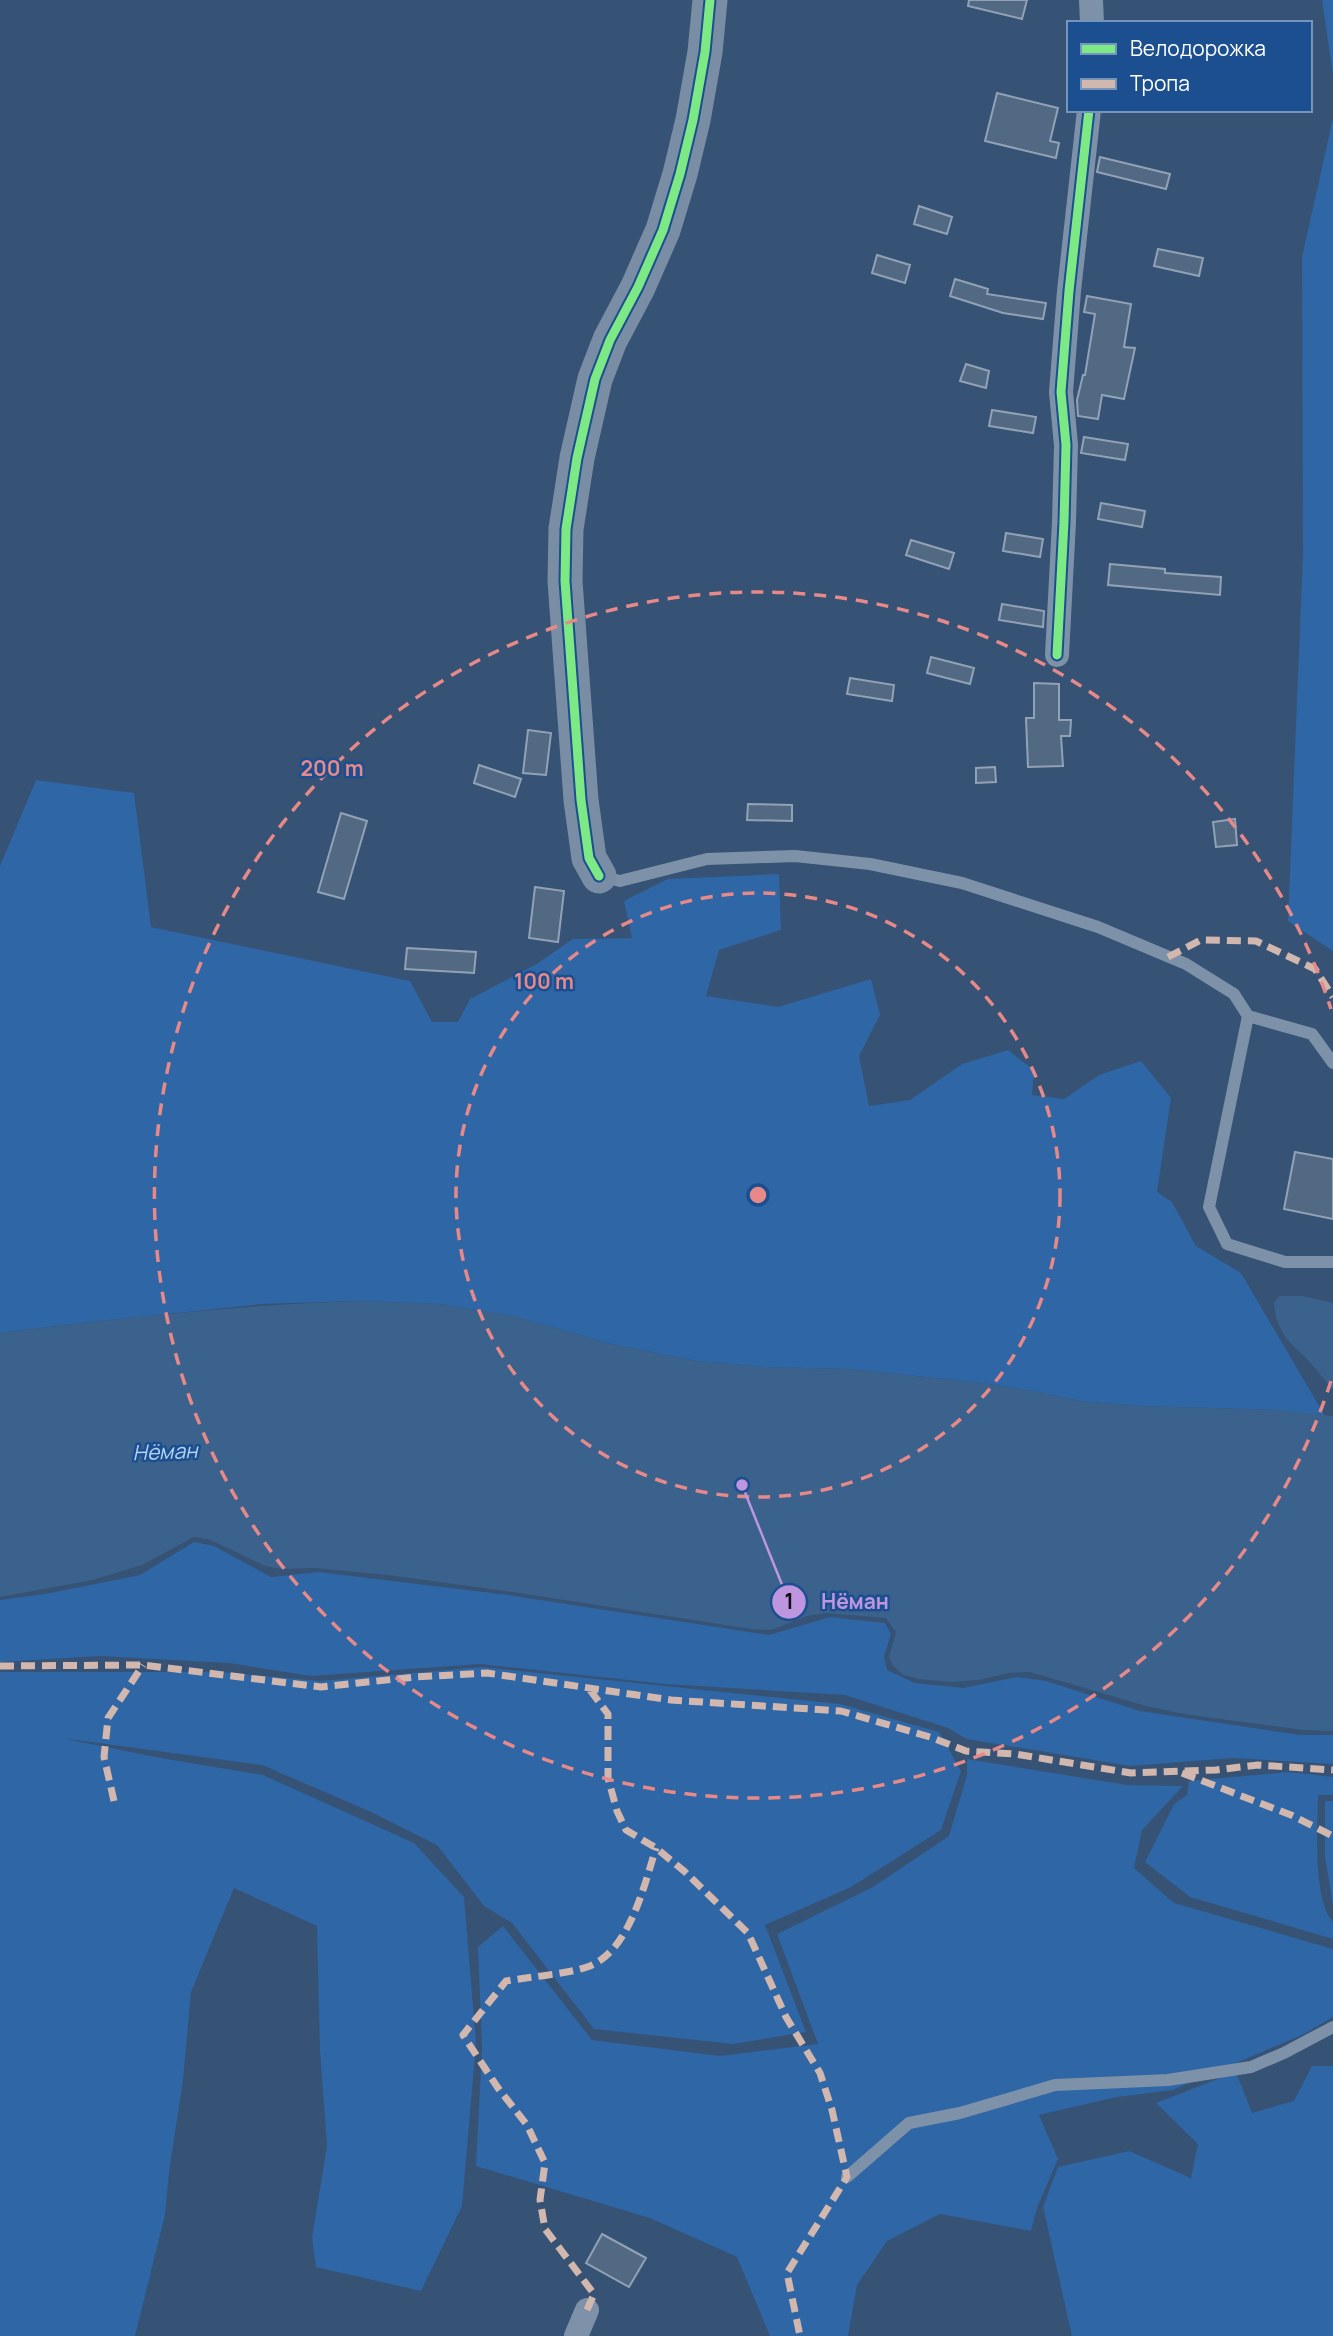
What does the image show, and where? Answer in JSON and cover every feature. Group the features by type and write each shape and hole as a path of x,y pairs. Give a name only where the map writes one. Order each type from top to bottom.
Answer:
{"street":[{"path":"599,876 589,858 581,800 565,581 566,529 577,458 595,379 610,340 638,287 663,230 680,174 701,80 710,0"},
{"path":"1091,0 1092,21"},
{"path":"1056,655 1066,445 1061,392 1069,290 1089,112"},
{"path":"576,2336 587,2310"}],"lane":[{"path":"599,876 620,881 707,859 795,856 870,864 962,883 1098,927 1186,964 1234,994 1248,1016 1312,1034 1333,1063"},
{"path":"1248,1016 1209,1207 1227,1244 1285,1262 1333,1262"},
{"path":"847,2177 909,2123 960,2113 1055,2085 1168,2080 1251,2067 1333,2027"}],"shaded area":[{"path":"1322,0 1333,0 1333,75"},
{"path":"1333,118 1333,951 1288,921 1303,553 1302,257"},
{"path":"36,780 134,793 151,927 410,981 432,1022 458,1022 470,999 535,965 573,939 632,938 624,901 668,879 779,874 781,930 719,950 706,996 778,1007 871,979 880,1015 859,1056 869,1106 910,1100 962,1064 1008,1050 1034,1070 1032,1095 1064,1099 1099,1075 1141,1061 1171,1098 1157,1192 1172,1202 1196,1246 1241,1273 1325,1416 1278,1410 1138,1406 1080,1401 983,1383 848,1369 764,1367 697,1361 607,1343 513,1316 438,1304 358,1301 262,1304 0,1333 0,866"},
{"path":"194,1542 214,1546 271,1577 319,1572 508,1595 769,1635 830,1617 885,1623 891,1634 884,1657 887,1670 915,1683 963,1688 1017,1677 1046,1681 1140,1711 1300,1735 1333,1735 1333,1764 1233,1758 1130,1766 967,1739 948,1728 845,1695 665,1684 480,1664 311,1676 229,1663 100,1656 0,1662 0,1600 140,1575"},
{"path":"482,1667 840,1704 939,1732 961,1771 941,1830 851,1887 765,1925 806,2032 733,2044 594,2029 512,1923 484,1906 437,1845 369,1811 262,1765 61,1738 263,1775 414,1843 464,1897 476,2043 462,2206 421,2291 316,2267 312,2237 327,2146 320,2051 317,1926 234,1888 191,1992 183,2080 165,2215 135,2336 0,2336 0,1672 221,1672 320,1681"},
{"path":"967,1759 1127,1785 1183,1786 1142,1830 1134,1868 1174,1903 1333,1949 1333,2017 1304,2034 1173,2090 1117,2097 1039,2115 1058,2159 1037,2208 1031,2231 940,2214 887,2241 857,2285 848,2336 770,2336 737,2257 650,2218 476,2166 482,2048 478,1947 503,1926 592,2040 720,2056 818,2044 777,1934 873,1887 949,1836 967,1775"},
{"path":"1289,1772 1333,1777 1333,1795 1318,1795 1317,1842 1319,1879 1326,1911 1333,1922 1333,1939 1190,1897 1145,1862 1174,1804 1187,1795 1189,1781"},
{"path":"1325,1801 1333,1801 1333,1906 1325,1857"},
{"path":"1312,2066 1333,2066 1333,2336 1072,2336 1043,2207 1058,2167 1129,2151 1191,2178 1198,2144 1156,2103 1236,2072 1252,2113 1294,2101"}],"water":[{"path":"1280,1296 1303,1296 1333,1303 1333,1390 1280,1328 1274,1302"},
{"path":"358,1301 438,1304 513,1316 607,1343 697,1361 764,1367 848,1369 983,1383 1080,1401 1138,1406 1278,1410 1333,1416 1333,1731 1303,1730 1183,1714 1030,1672 951,1682 919,1679 904,1675 893,1666 889,1657 896,1632 886,1618 826,1613 807,1616 771,1630 751,1629 388,1575 315,1568 281,1569 265,1566 208,1539 194,1537 142,1565 93,1580 0,1597 0,1333 179,1313"}],"building":[{"path":"969,0 1027,0 1022,19 968,6"},
{"path":"997,93 1058,108 1050,141 1059,143 1056,158 985,141"},
{"path":"1100,157 1170,174 1166,189 1097,172"},
{"path":"919,206 952,217 947,234 914,224"},
{"path":"1158,249 1203,258 1199,276 1154,266"},
{"path":"877,255 910,265 905,283 872,273"},
{"path":"955,279 988,289 987,294 1046,303 1043,319 1003,313 950,296"},
{"path":"1087,296 1131,304 1124,347 1135,348 1124,399 1102,395 1098,419 1078,416 1077,400 1085,375 1095,314 1084,312"},
{"path":"966,364 989,371 986,388 960,381"},
{"path":"992,410 1036,417 1033,433 989,426"},
{"path":"1084,437 1128,444 1125,460 1081,453"},
{"path":"1101,503 1145,511 1142,527 1098,519"},
{"path":"1006,533 1043,539 1040,557 1003,551"},
{"path":"911,540 954,553 949,569 906,555"},
{"path":"1110,564 1165,569 1165,573 1221,577 1220,595 1108,585"},
{"path":"1002,604 1044,611 1043,627 999,620"},
{"path":"931,657 974,668 970,684 927,673"},
{"path":"850,678 894,685 892,701 847,694"},
{"path":"1034,683 1059,684 1059,720 1071,720 1070,736 1061,736 1063,766 1028,767 1026,718 1034,718"},
{"path":"528,730 551,733 546,775 523,773"},
{"path":"479,765 521,779 515,797 474,783"},
{"path":"995,767 996,782 976,783 976,768"},
{"path":"748,804 792,805 792,821 747,820"},
{"path":"341,813 367,821 344,899 318,892"},
{"path":"1235,819 1237,845 1216,847 1213,822"},
{"path":"535,887 564,891 558,942 529,938"},
{"path":"407,948 476,952 474,973 405,969"},
{"path":"1295,1152 1333,1159 1333,1219 1284,1209"},
{"path":"602,2234 646,2258 629,2287 586,2263"}],"marked path":[{"path":"1168,957 1201,940 1256,941 1315,969 1333,997"},
{"path":"0,1666 143,1665 321,1687 487,1673 671,1700 841,1711 930,1737 966,1751 1015,1754 1131,1773 1216,1770 1258,1765 1333,1770"},
{"path":"114,1801 104,1757 108,1718 143,1665"},
{"path":"590,1690 608,1714 608,1778 617,1811 626,1830 656,1848 684,1871 748,1933 786,2017 820,2073 832,2110 847,2177 787,2273 800,2336"},
{"path":"1182,1773 1291,1815 1333,1836"},
{"path":"587,2310 594,2294 545,2229 540,2200 545,2163 527,2125 498,2088 463,2035 506,1981 587,1967 614,1948 633,1916 656,1848"}],"cycle path":[{"path":"599,876 589,858 581,800 565,581 566,529 577,458 595,379 610,340 638,287 663,230 680,174 705,52 710,0"},
{"path":"1057,655 1066,445 1061,392 1089,112"}],"place":[{"name":"Нёман","path":"742,1485"}]}
